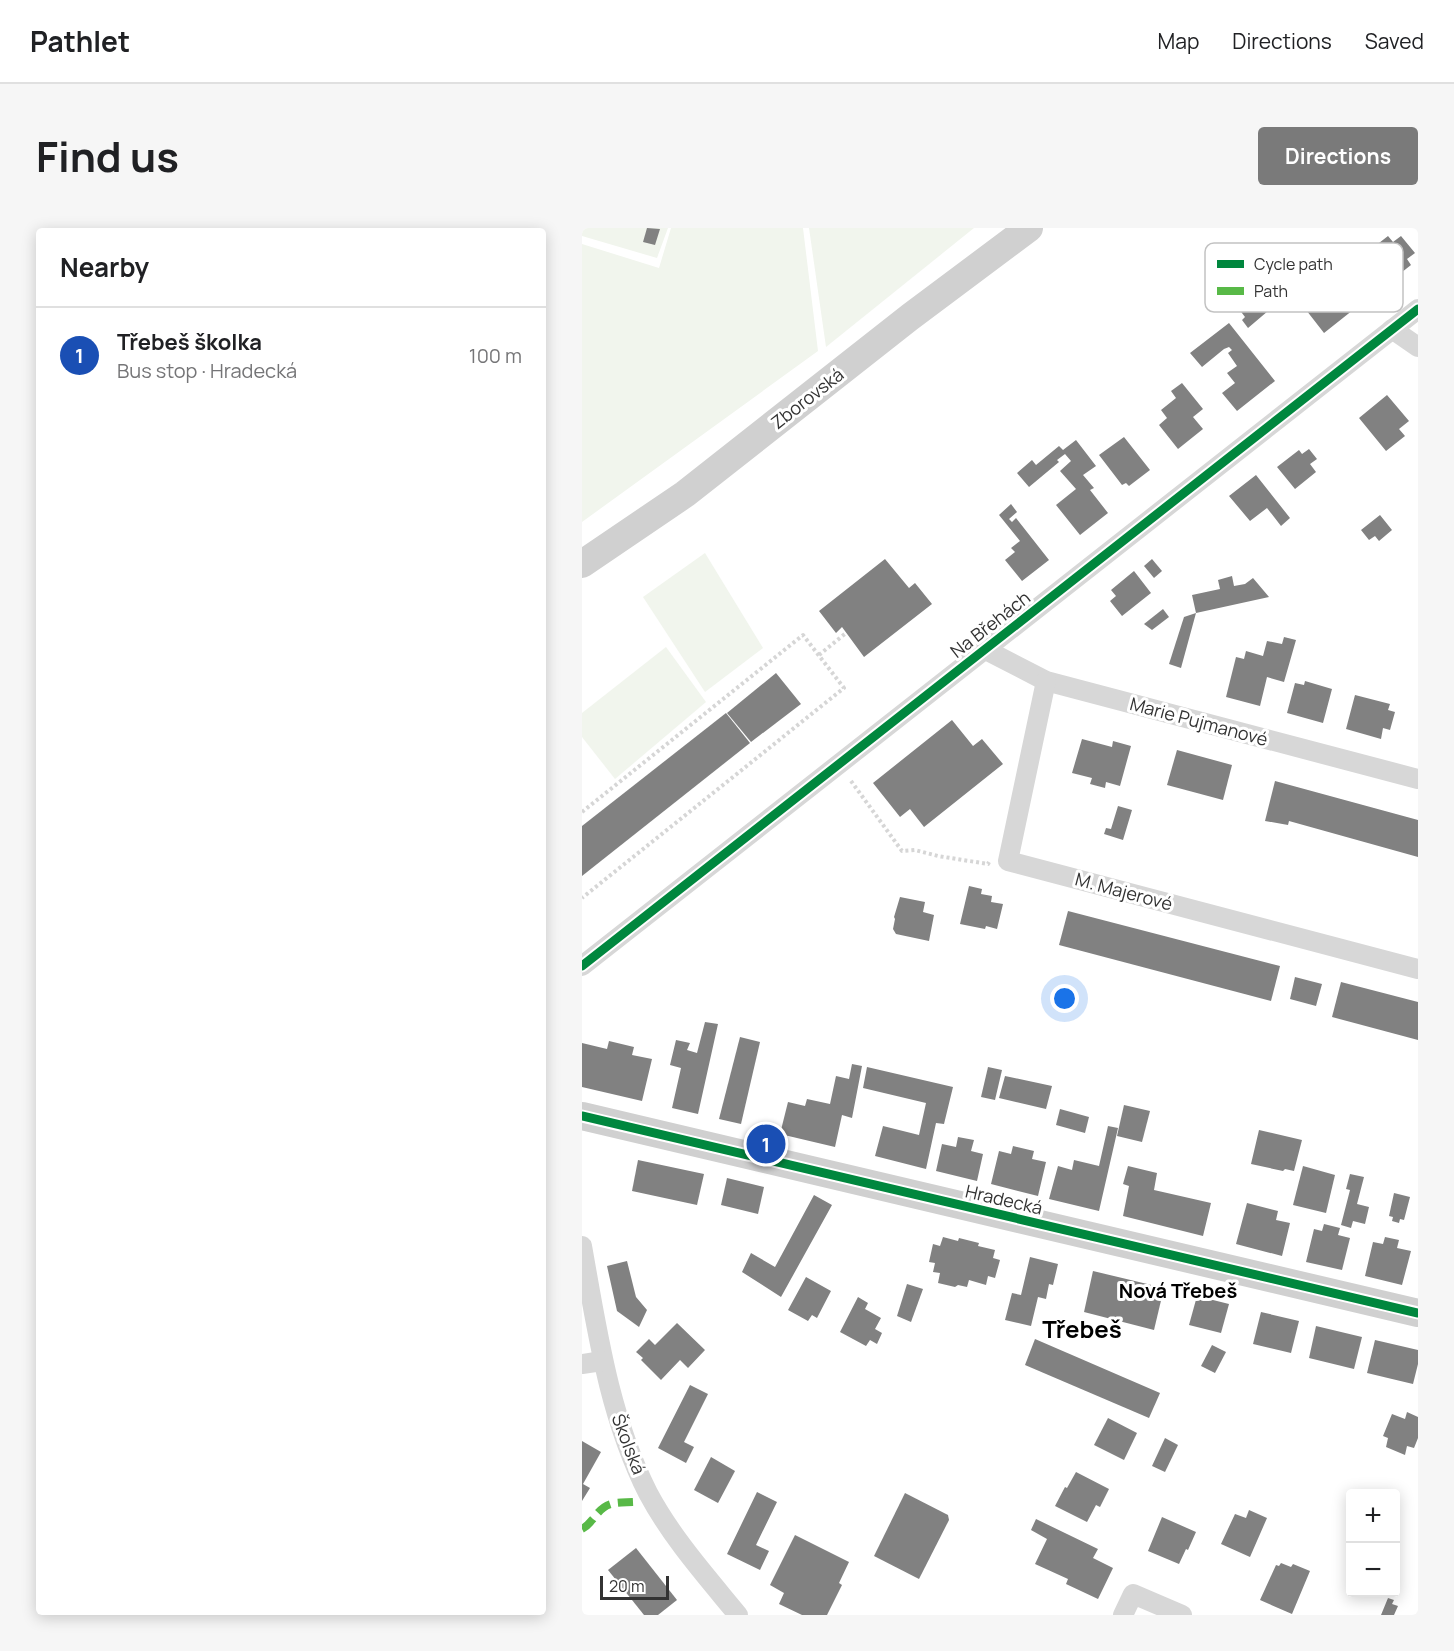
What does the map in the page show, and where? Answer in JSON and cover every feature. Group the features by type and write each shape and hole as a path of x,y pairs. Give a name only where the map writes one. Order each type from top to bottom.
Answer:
{"street":[{"name":"Zborovská","path":"582,564 685,494 910,317 1029,228"},
{"name":"Na Břehách","path":"582,966 1418,309"},
{"path":"1392,329 1418,347"},
{"name":"Marie Pujmanové","path":"984,649 1046,681 1418,779"},
{"name":"M. Majerové","path":"1046,681 1008,861 1418,969"},
{"name":"Hradecká","path":"582,1116 1418,1313"},
{"name":"Školská","path":"582,1246 602,1361 628,1447 649,1493 672,1532 738,1615"},
{"path":"582,1364 602,1361"},
{"path":"1123,1615 1133,1594 1182,1615"}],"path":[{"path":"819,655 846,633"},
{"path":"582,812 803,635 844,688 582,898"},
{"path":"849,778 902,850 915,850 988,864 991,857"}],"shaded area":[{"path":"582,228 668,228 657,258 582,236"},
{"path":"671,228 803,228 818,351 582,522 582,244 659,268"},
{"path":"809,228 974,228 826,347"},
{"path":"705,553 763,648 705,692 643,597"},
{"path":"666,647 706,702 615,779 582,737 582,713"}],"building":[{"path":"647,228 660,229 655,245 643,242"},
{"path":"1388,236 1393,242 1401,236 1415,253 1407,259 1411,265 1403,271 1403,243 1379,243"},
{"path":"1241,312 1267,312 1248,328 1242,320 1245,317"},
{"path":"1308,312 1350,312 1324,333"},
{"path":"1229,323 1275,381 1237,411 1222,393 1235,383 1227,373 1237,366 1228,353 1232,350 1229,347 1224,349 1202,367 1190,353"},
{"path":"1182,383 1203,409 1193,417 1203,429 1178,449 1159,425 1167,418 1161,410 1176,398 1171,391"},
{"path":"1387,395 1409,421 1399,429 1405,436 1386,451 1359,418"},
{"path":"1124,437 1150,470 1129,486 1126,483 1122,485 1099,455"},
{"path":"1076,440 1096,466 1083,475 1094,488 1090,490 1108,513 1080,535 1056,505 1076,489 1060,471 1071,461 1065,454 1057,460 1059,462 1029,487 1017,473 1032,460 1036,465 1059,446 1063,450"},
{"path":"1309,449 1317,459 1310,464 1316,472 1295,489 1277,467 1299,450 1302,454"},
{"path":"1256,475 1290,518 1281,526 1267,508 1250,521 1229,496"},
{"path":"1011,504 1017,512 1009,519 1012,522 1016,518 1049,560 1022,581 1005,560 1015,552 1011,548 1020,541 999,515"},
{"path":"1380,515 1392,530 1379,541 1375,536 1369,540 1361,530"},
{"path":"885,559 909,588 915,583 932,604 864,657 842,627 836,633 819,611"},
{"path":"1152,559 1162,571 1154,578 1144,566"},
{"path":"1134,571 1151,593 1122,616 1110,601 1116,596 1111,590"},
{"path":"1232,576 1234,586 1245,584 1253,578 1269,597 1196,613 1192,595 1220,589 1218,580"},
{"path":"1163,609 1169,617 1152,630 1144,624"},
{"path":"1196,613 1181,668 1169,664 1184,617"},
{"path":"1284,637 1296,640 1284,682 1267,677 1260,706 1226,697 1236,657 1244,659 1246,651 1263,656 1267,641 1282,644"},
{"path":"776,673 801,704 751,742 727,713"},
{"path":"1305,681 1332,689 1323,723 1287,713 1295,683 1304,685"},
{"path":"1355,695 1390,704 1388,710 1395,712 1390,730 1383,728 1381,739 1346,729"},
{"path":"726,713 750,743 582,876 582,826"},
{"path":"952,720 973,746 982,739 1003,764 924,827 910,809 900,817 873,783"},
{"path":"1082,739 1112,747 1113,741 1131,746 1120,786 1106,782 1105,788 1090,784 1092,778 1072,773"},
{"path":"1177,750 1232,765 1223,800 1167,785"},
{"path":"1275,781 1418,820 1418,857 1289,821 1288,825 1265,821"},
{"path":"1118,806 1132,810 1123,840 1104,834 1106,828 1111,829"},
{"path":"969,886 982,889 981,894 992,896 991,902 1003,904 997,929 960,924"},
{"path":"900,897 925,902 923,912 934,915 929,941 896,934 893,929 894,917"},
{"path":"1068,911 1280,966 1271,1001 1059,945"},
{"path":"1295,977 1322,984 1316,1006 1290,999"},
{"path":"1341,982 1418,1002 1418,1040 1332,1017"},
{"path":"705,1022 718,1024 698,1114 672,1108 681,1068 670,1065 676,1040 690,1043 687,1050 697,1053"},
{"path":"740,1037 760,1042 741,1124 719,1119"},
{"path":"609,1041 634,1047 632,1055 652,1059 642,1101 582,1087 582,1043 607,1049"},
{"path":"852,1064 862,1066 852,1118 842,1115 835,1147 780,1134 788,1102 805,1106 807,1099 830,1104 836,1076 849,1079"},
{"path":"867,1067 953,1087 944,1124 936,1123 926,1169 875,1156 883,1126 919,1135 926,1103 863,1088"},
{"path":"988,1067 1002,1070 995,1100 981,1097"},
{"path":"1005,1076 1052,1086 1046,1109 999,1098"},
{"path":"1124,1105 1150,1111 1142,1142 1117,1136"},
{"path":"1060,1109 1089,1117 1085,1133 1056,1125"},
{"path":"1108,1126 1118,1128 1099,1211 1049,1199 1058,1166 1072,1170 1074,1160 1099,1166"},
{"path":"1259,1130 1302,1140 1294,1171 1251,1164"},
{"path":"958,1137 974,1140 971,1151 983,1154 977,1181 936,1171 942,1144 956,1147"},
{"path":"1013,1146 1034,1151 1032,1159 1046,1162 1038,1196 991,1184 999,1151 1011,1154"},
{"path":"638,1160 704,1174 697,1205 632,1191"},
{"path":"1128,1166 1157,1173 1154,1190 1211,1203 1203,1236 1123,1216 1129,1186 1123,1184"},
{"path":"1303,1166 1335,1175 1326,1213 1293,1205"},
{"path":"1350,1174 1364,1177 1357,1204 1369,1207 1365,1224 1353,1221 1351,1228 1341,1225 1350,1190 1346,1189"},
{"path":"727,1178 764,1187 758,1214 721,1205"},
{"path":"1394,1193 1410,1197 1404,1220 1400,1219 1399,1223 1392,1221 1393,1217 1389,1216"},
{"path":"814,1195 832,1205 781,1297 742,1272 751,1253 775,1267"},
{"path":"1247,1203 1278,1211 1276,1220 1290,1223 1282,1256 1236,1244"},
{"path":"1324,1224 1340,1228 1338,1235 1350,1238 1342,1270 1306,1262 1314,1229 1322,1231"},
{"path":"943,1237 979,1243 978,1246 995,1250 993,1258 1000,1260 995,1278 988,1276 986,1285 969,1280 967,1287 938,1283 940,1273 933,1272 935,1263 929,1262 933,1244 940,1246"},
{"path":"1385,1237 1399,1240 1397,1248 1411,1251 1402,1285 1365,1276 1373,1242 1383,1244"},
{"path":"1030,1257 1058,1264 1053,1285 1049,1284 1046,1299 1038,1297 1031,1326 1005,1320 1012,1293 1021,1295"},
{"path":"627,1261 636,1297 647,1310 639,1327 617,1311 607,1266"},
{"path":"1093,1271 1164,1288 1154,1330 1084,1312"},
{"path":"806,1277 831,1291 817,1318 812,1315 808,1321 788,1310"},
{"path":"907,1284 923,1289 911,1322 897,1316"},
{"path":"1197,1296 1229,1304 1221,1333 1189,1325"},
{"path":"858,1297 868,1303 865,1309 881,1318 875,1329 882,1333 877,1344 870,1340 866,1346 840,1332"},
{"path":"1261,1312 1299,1321 1291,1353 1253,1344"},
{"path":"677,1323 705,1350 688,1368 680,1360 661,1380 636,1352 649,1339 655,1345"},
{"path":"1316,1326 1362,1337 1354,1369 1309,1358"},
{"path":"1035,1339 1160,1393 1149,1418 1025,1365"},
{"path":"1375,1340 1418,1350 1418,1364 1413,1384 1367,1373"},
{"path":"1212,1345 1226,1352 1215,1373 1201,1366"},
{"path":"690,1385 708,1394 684,1442 694,1447 686,1463 658,1448"},
{"path":"1407,1412 1418,1417 1418,1438 1414,1448 1407,1446 1405,1455 1386,1447 1388,1438 1383,1436 1392,1414 1405,1419"},
{"path":"1108,1418 1137,1433 1124,1460 1094,1445"},
{"path":"1165,1438 1178,1445 1165,1472 1152,1466"},
{"path":"582,1441 601,1452 583,1484 590,1488 582,1501"},
{"path":"711,1457 735,1471 718,1503 694,1490"},
{"path":"1076,1472 1109,1489 1100,1507 1096,1505 1087,1522 1055,1506"},
{"path":"757,1492 777,1502 756,1545 769,1551 760,1570 727,1554"},
{"path":"905,1493 948,1515 949,1520 919,1579 874,1556"},
{"path":"1249,1510 1267,1518 1250,1557 1221,1544 1235,1514 1246,1518"},
{"path":"1162,1517 1196,1532 1179,1564 1148,1551"},
{"path":"1036,1519 1098,1549 1093,1558 1113,1568 1098,1599 1066,1584 1068,1579 1035,1564 1047,1539 1031,1530"},
{"path":"795,1535 849,1562 839,1583 842,1585 827,1615 802,1615 779,1604 784,1593 770,1585"},
{"path":"636,1548 677,1600 658,1615 644,1615 608,1570"},
{"path":"1281,1563 1291,1567 1293,1564 1310,1571 1292,1614 1260,1600 1276,1565 1279,1566"},
{"path":"1388,1598 1394,1600 1392,1604 1398,1606 1394,1615 1381,1615"}],"marked path":[{"path":"582,1529 606,1506 633,1502"}],"cycle path":[{"path":"582,966 1418,309"},
{"path":"582,1116 1418,1313"}],"place":[{"name":"Třebeš školka","path":"766,1144"}],"district":[{"name":"Nová Třebeš","path":"1178,1290"},
{"name":"Třebeš","path":"1082,1328"}]}
